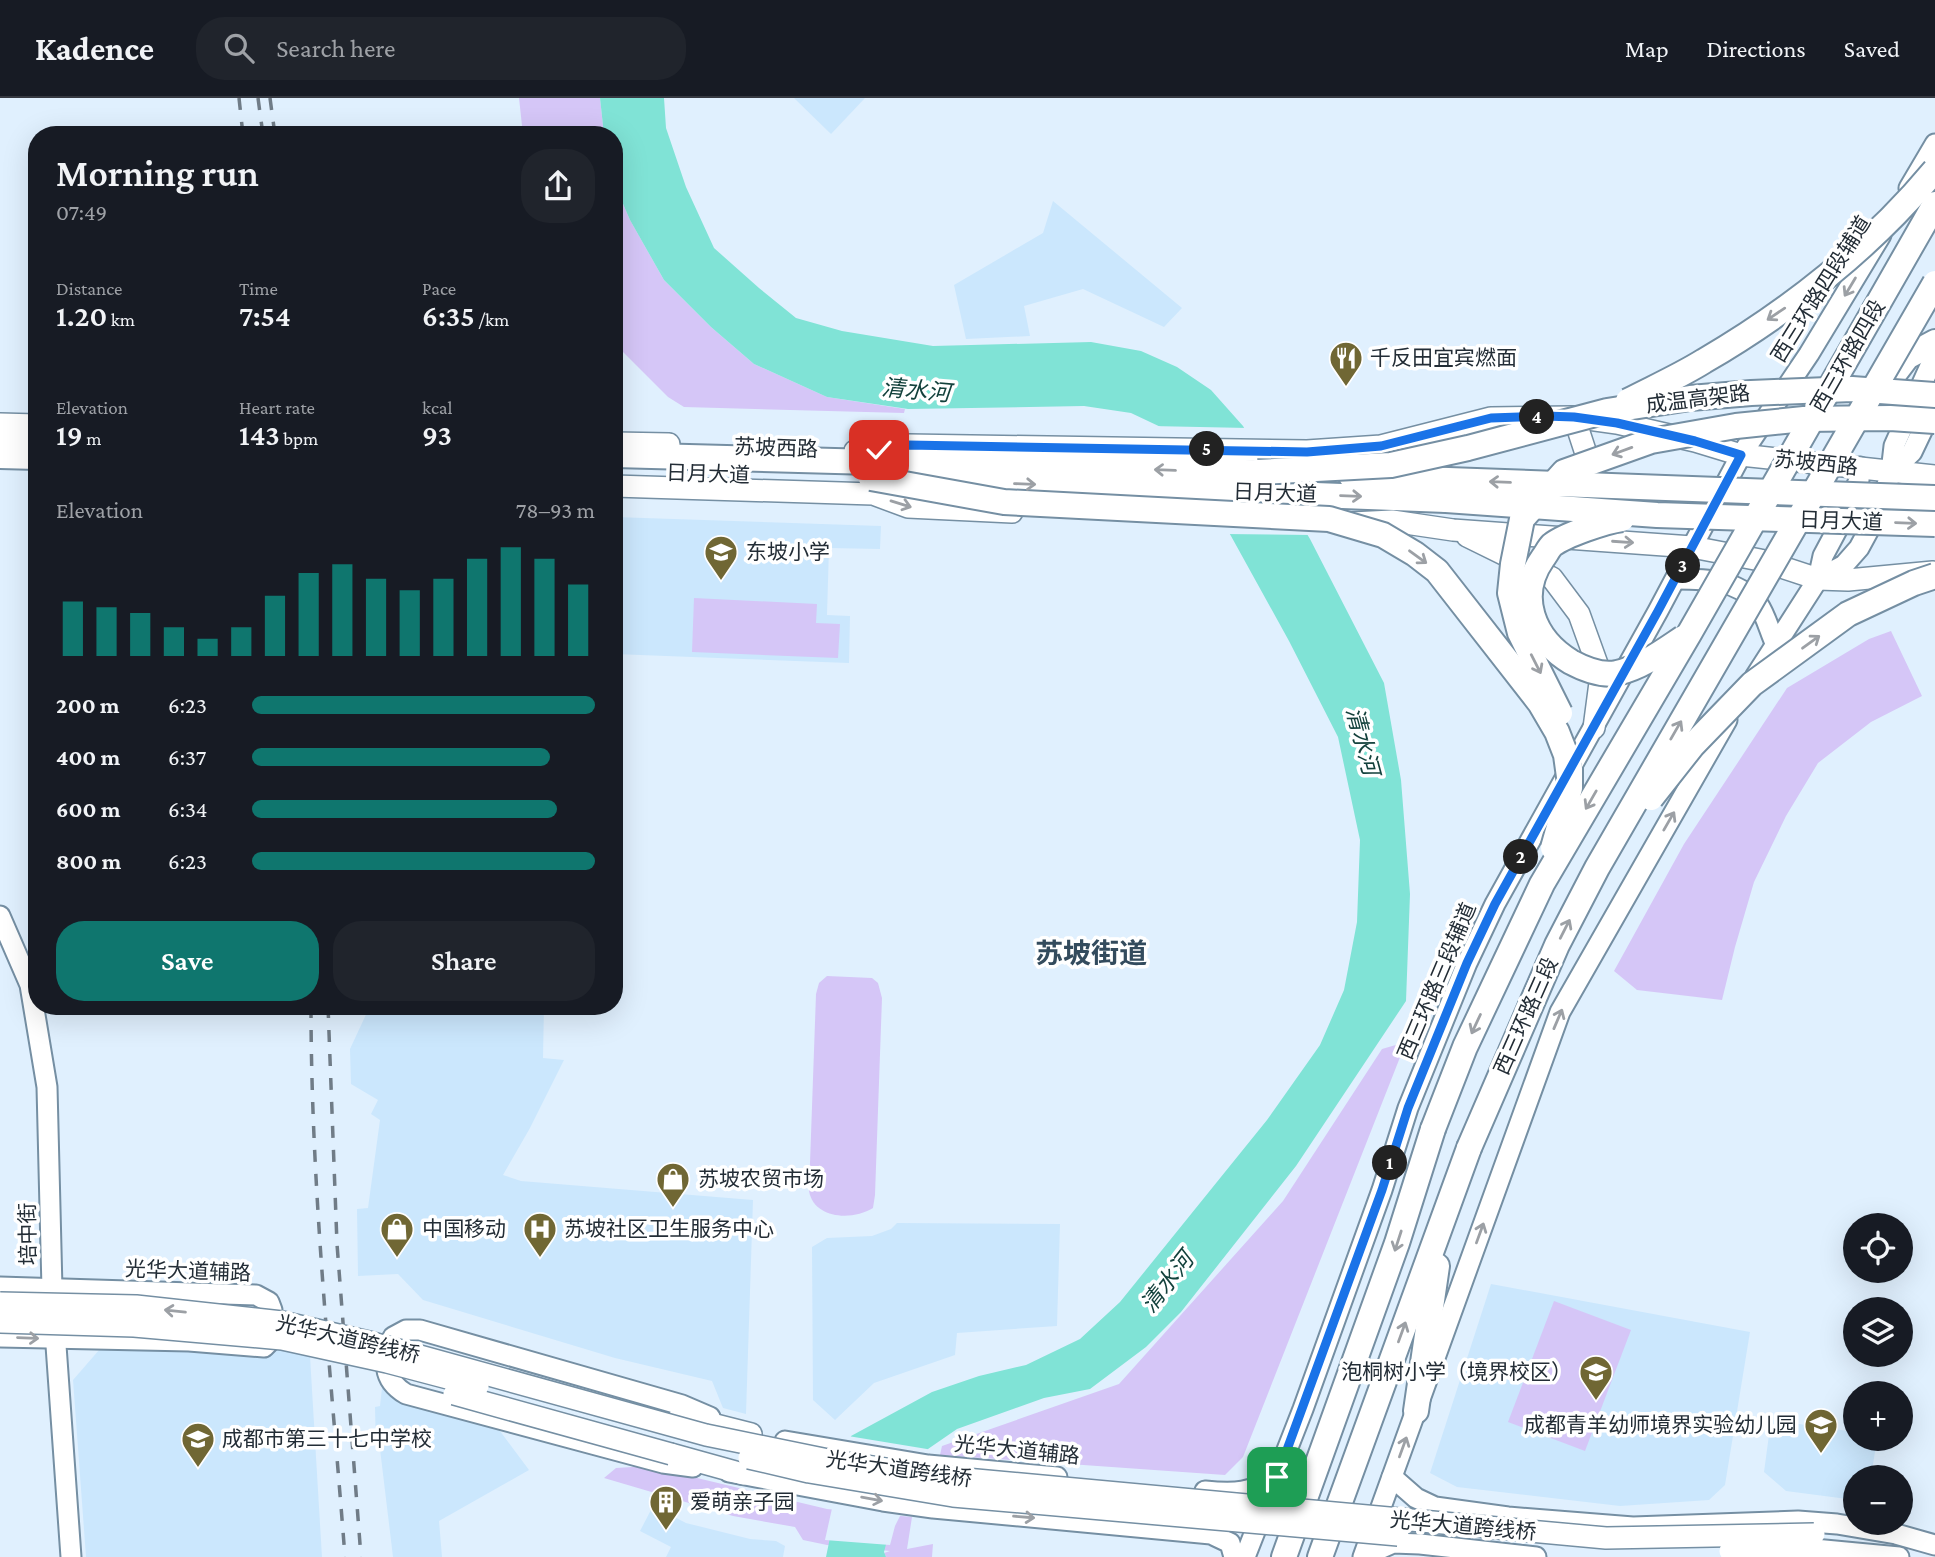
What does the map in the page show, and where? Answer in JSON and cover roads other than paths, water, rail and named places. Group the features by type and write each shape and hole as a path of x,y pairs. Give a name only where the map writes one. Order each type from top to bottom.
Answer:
{"highway":[{"path":"1607,411 1704,362 1814,288 1913,196 1935,170"},
{"name":"西三环路四段","path":"1761,508 1935,204"},
{"name":"西三环路四段","path":"1804,509 1935,283"},
{"path":"1844,439 1907,357 1935,342"},
{"name":"成温高架路","path":"1258,472 1391,465 1468,448 1607,411 1690,398 1852,388 1935,395"},
{"path":"1542,884 1570,785 1570,742 1556,703 1520,634 1510,593 1522,519 1564,472 1651,441 1736,426 1804,419 1890,418 1935,421"},
{"path":"0,437 28,438"},
{"name":"日月大道","path":"623,455 1258,472"},
{"path":"0,456 28,457"},
{"name":"日月大道","path":"623,471 1446,500 1657,514 1935,524"},
{"path":"1258,472 1935,498"},
{"path":"871,478 1004,502 1329,519 1383,535 1437,571 1540,703 1562,744 1570,785"},
{"name":"西三环路三段","path":"1284,1557 1397,1243 1433,1129 1465,1047 1542,884 1761,508"},
{"name":"西三环路三段","path":"1320,1557 1469,1148 1558,945 1597,868 1804,509"},
{"path":"1657,514 1605,522 1552,545 1533,572 1528,601 1537,628 1554,652 1584,669 1614,673 1647,663 1689,634"},
{"path":"1597,868 1692,746 1752,684 1847,614 1935,574"},
{"path":"1416,1411 1445,1213"}],"main road":[{"name":"西三环路四段辅道","path":"1741,455 1815,344 1935,144"},
{"path":"1818,579 1844,565 1859,548 1878,513 1891,472 1894,446 1935,355"},
{"path":"1891,472 1912,452 1935,404"},
{"name":"苏坡西路","path":"623,443 873,452 908,445 1152,447 1307,452 1381,446 1491,418 1574,417 1617,423 1741,455 1935,476"},
{"path":"1452,530 1553,513 1590,496 1592,472 1574,417"},
{"path":"0,424 28,425"},
{"name":"西三环路三段辅道","path":"1245,1557 1382,1190 1408,1108 1467,963 1495,904 1676,579 1741,455"},
{"path":"1363,1556 1560,1012 1717,736 1818,579 1823,556 1859,480 1860,467"},
{"path":"0,468 28,468"},
{"name":"苏坡西路","path":"623,486 873,494 908,507 1311,524 1392,521 1452,530 1692,547 1760,561 1818,579 1848,580 1935,574"},
{"path":"1452,530 1552,578 1579,614 1601,675 1594,728"},
{"path":"1676,579 1723,581 1743,591 1759,606 1776,645"},
{"name":"培中街","path":"0,916 28,980"},
{"name":"培中街","path":"35,1015 47,1087 52,1289 71,1557"},
{"name":"光华大道辅路","path":"0,1287 256,1295 269,1302 272,1310 271,1340 264,1347 189,1341 0,1337"},
{"name":"光华大道跨线桥","path":"0,1303 136,1307 282,1322 373,1342 706,1435 833,1461 933,1476 1606,1538 1814,1542"},
{"path":"211,1314 311,1318 362,1327 751,1434"},
{"name":"光华大道跨线桥","path":"0,1322 134,1326 282,1339 387,1362 720,1451 809,1472 953,1496 1594,1552 1814,1542"},
{"name":"光华大道辅路","path":"743,1474 663,1463 406,1394 394,1387 386,1372 387,1354 393,1337 406,1330 420,1330 682,1405 751,1434 928,1465 1223,1493 1255,1490 1277,1477"},
{"path":"282,1339 414,1383 743,1474 908,1505 1211,1534 1230,1543 1234,1557"},
{"path":"1392,1477 1416,1498 1434,1507 1508,1517 1633,1527 1798,1521 1837,1524 1896,1534 1935,1547"},
{"path":"1420,1544 1434,1507"},
{"path":"1814,1542 1935,1547"},
{"path":"1814,1542 1899,1557"},
{"path":"1363,1556 1393,1543 1536,1557"}],"water":[{"name":"清水河","path":"600,98 664,98 666,128 686,187 714,248 796,318 842,331 933,346 1091,342 1141,351 1177,367 1211,390 1243,426 1310,539 1384,683 1401,780 1410,894 1406,1001 1296,1166 1181,1312 1146,1347 1090,1389 1044,1398 957,1429 928,1449 891,1525 884,1552 886,1557 826,1557 851,1436 932,1392 979,1376 1026,1365 1080,1339 1120,1302 1267,1120 1320,1045 1344,990 1357,922 1360,840 1338,737 1231,536 1167,430 1131,413 1084,406 908,409 827,397 754,364 711,327 664,280 623,204 623,126 603,126"}],"railway":[{"path":"239,98 242,126"},
{"path":"258,98 262,126"},
{"path":"270,98 274,126"},
{"path":"311,1015 318,1213 345,1557"},
{"path":"328,1015 337,1244 361,1557"}],"place":[{"name":"千反田宜宾燃面","path":"1346,388"},
{"name":"东坡小学","path":"721,582"},
{"name":"苏坡农贸市场","path":"673,1209"},
{"name":"中国移动","path":"397,1259"},
{"name":"苏坡社区卫生服务中心","path":"540,1259"},
{"name":"泡桐树小学（境界校区）","path":"1596,1402"},
{"name":"成都青羊幼师境界实验幼儿园","path":"1821,1455"},
{"name":"成都市第三十七中学校","path":"198,1469"},
{"name":"爱萌亲子园","path":"666,1532"}],"district":[{"name":"苏坡街道","path":"1091,953"}]}
